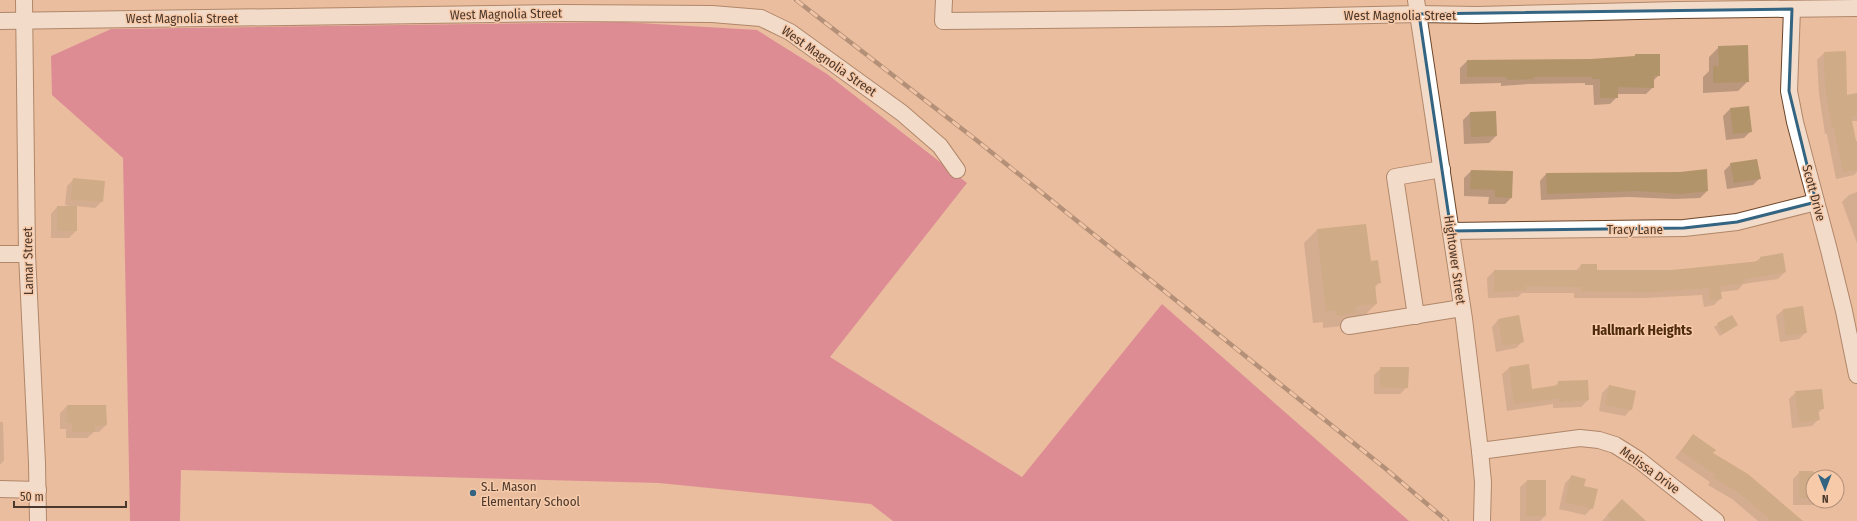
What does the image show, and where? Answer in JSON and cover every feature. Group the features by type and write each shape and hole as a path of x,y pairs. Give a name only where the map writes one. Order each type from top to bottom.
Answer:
{"street":[{"name":"Lamar Street","path":"24,0 27,254 38,490 38,521"},
{"name":"West Magnolia Street","path":"944,0 943,21 1229,18 1417,7 1477,15 1679,10 1857,8"},
{"name":"Hightower Street","path":"1417,7 1462,308 1483,482 1482,521"},
{"name":"Scott Drive","path":"1792,9 1789,91 1794,122 1844,311 1857,375"},
{"name":"West Magnolia Street","path":"0,21 61,21 126,18 653,13 712,14 761,18 778,25 796,36 902,112 940,146 957,170"},
{"path":"1416,316 1395,177 1442,168"},
{"name":"Tracy Lane","path":"1451,231 1684,228 1737,222 1816,202"},
{"path":"0,254 27,254"},
{"path":"1349,326 1462,308"},
{"name":"Melissa Drive","path":"1480,451 1580,438 1599,440 1615,445 1639,460 1716,521"},
{"path":"0,489 38,490"}],"highlighted area":[{"path":"1792,9 1789,91 1816,202 1737,222 1684,228 1451,231 1419,14"}],"shaded area":[{"path":"622,22 757,30 827,74 967,183 830,357 1022,477 1162,304 1409,521 893,521 871,504 659,483 181,470 180,521 130,521 123,158 52,95 51,56 111,29"}],"building":[{"path":"1748,45 1749,82 1713,83 1713,66 1719,66 1718,46"},
{"path":"1846,51 1847,95 1857,93 1857,115 1851,116 1857,141 1857,170 1843,172 1834,128 1832,128 1825,86 1824,52"},
{"path":"1635,54 1660,54 1660,76 1654,76 1654,88 1618,87 1618,98 1600,98 1600,79 1592,79 1592,77 1534,77 1534,79 1507,80 1507,77 1467,77 1467,60 1591,59 1635,56"},
{"path":"1749,106 1752,132 1733,134 1730,108"},
{"path":"1496,111 1497,136 1471,137 1470,112"},
{"path":"1757,159 1761,179 1734,183 1730,163"},
{"path":"1707,169 1708,191 1681,194 1636,191 1547,194 1546,173 1680,172"},
{"path":"1471,170 1513,171 1512,198 1495,197 1495,190 1470,189"},
{"path":"73,178 105,181 103,202 71,199"},
{"path":"57,206 77,206 77,231 57,231"},
{"path":"1366,224 1371,261 1378,260 1381,283 1375,284 1377,304 1355,306 1356,313 1336,316 1335,310 1326,311 1317,229"},
{"path":"1783,253 1786,272 1745,279 1745,283 1720,286 1722,299 1710,300 1709,288 1652,292 1581,291 1581,287 1525,286 1526,290 1494,292 1494,270 1581,270 1581,264 1597,264 1597,270 1672,270 1760,261 1760,257"},
{"path":"1803,306 1807,333 1786,335 1783,309"},
{"path":"1519,315 1524,342 1503,346 1498,319"},
{"path":"1732,315 1738,325 1723,334 1717,323"},
{"path":"1529,364 1532,389 1559,385 1558,381 1588,380 1589,400 1559,402 1559,398 1514,404 1509,367"},
{"path":"1380,367 1409,367 1408,388 1380,387"},
{"path":"1609,385 1636,391 1632,410 1605,405"},
{"path":"1822,389 1824,409 1818,409 1820,420 1799,422 1795,391"},
{"path":"67,405 106,405 107,425 95,426 95,432 72,432 72,423 67,423"},
{"path":"1693,434 1716,450 1713,453 1748,474 1803,521 1772,521 1738,492 1714,478 1716,475 1681,451"},
{"path":"1799,471 1805,471 1805,498 1799,498"},
{"path":"1571,475 1586,479 1584,486 1598,489 1593,509 1565,502"},
{"path":"1527,480 1546,480 1546,516 1526,516"},
{"path":"1622,499 1646,521 1613,521 1607,515"}],"railway":[{"path":"796,0 975,139 1386,469 1447,521"}],"place":[{"name":"S.L. Mason Elementary School","path":"473,493"}],"district":[{"name":"Hallmark Heights","path":"1642,330"}]}
